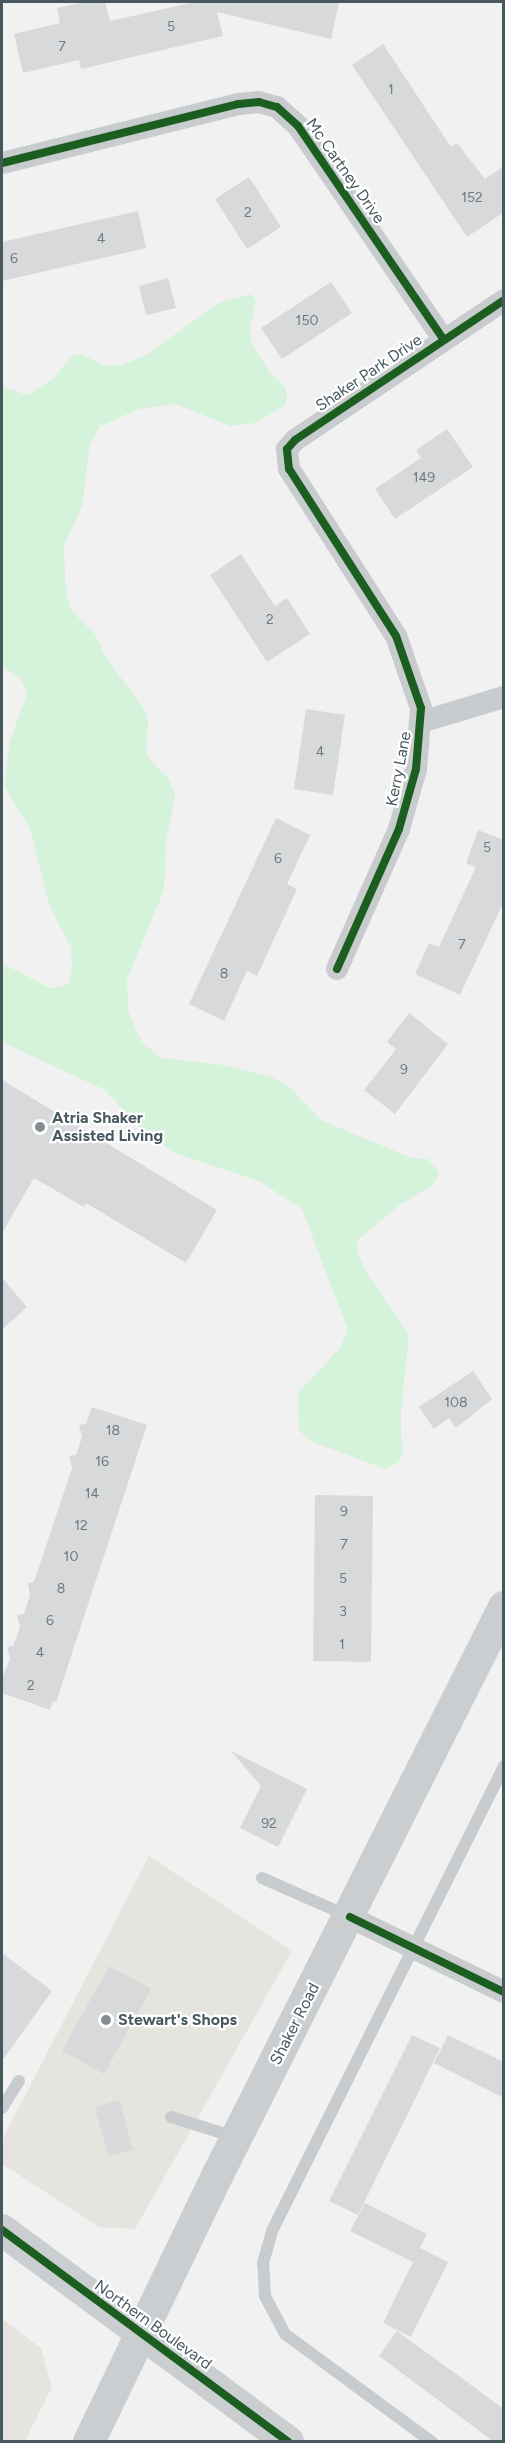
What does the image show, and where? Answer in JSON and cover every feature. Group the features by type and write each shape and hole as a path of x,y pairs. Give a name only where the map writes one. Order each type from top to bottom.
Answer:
{"main road":[{"name":"Shaker Road","path":"89,2442 237,2137 350,1917 504,1607"},
{"name":"Northern Boulevard","path":"2,2230 288,2442"}],"street":[{"name":"Mc Cartney Drive","path":"2,164 239,104 259,102 277,107 298,126 444,340"},
{"name":"Shaker Park Drive","path":"286,453 295,440 504,300"},
{"name":"Kerry Lane","path":"286,453 289,469 396,636 418,694 421,722 416,770 399,829 337,969"},
{"name":"Kerry Lane","path":"421,722 504,697"},
{"path":"350,1917 415,1946 504,1992"}],"lane":[{"path":"432,2442 293,2342 273,2316 262,2274 272,2231 504,1766"},
{"path":"262,1878 350,1917"},
{"path":"2,2108 20,2081"},
{"path":"171,2117 237,2137"}],"shaded area":[{"path":"149,1856 292,1951 135,2229 99,2227 2,2164 2,2140"},
{"path":"2,2319 41,2348 52,2387 25,2441 2,2441"}],"green space":[{"path":"251,294 256,300 250,329 252,344 270,373 287,389 286,404 255,423 230,426 176,404 139,409 99,427 89,448 82,507 64,545 66,594 71,610 95,634 105,656 144,709 148,723 146,755 169,779 175,794 166,842 164,890 127,979 128,1011 142,1042 161,1058 223,1065 271,1077 286,1084 321,1120 412,1158 428,1159 439,1173 432,1186 399,1205 357,1241 358,1254 368,1275 409,1335 401,1412 402,1455 399,1462 385,1469 310,1441 299,1430 298,1393 340,1348 348,1330 302,1209 259,1181 174,1153 140,1127 105,1090 2,1042 2,963 52,989 68,984 72,967 71,948 50,907 30,829 5,787 9,744 27,694 20,677 2,667 2,387 28,395 53,379 73,355 83,355 105,366 123,365 149,353 218,303"}],"building":[{"path":"84,2 105,2 110,21 195,2 339,2 331,39 217,12 223,36 81,69 79,60 23,73 14,34 60,23 57,8"},
{"path":"383,44 451,147 457,143 485,179 504,166 504,212 467,237 352,65"},
{"path":"249,177 281,227 247,249 215,199"},
{"path":"138,211 146,248 2,281 2,242"},
{"path":"168,278 176,308 146,315 139,286"},
{"path":"331,282 352,313 282,359 261,328"},
{"path":"447,429 473,467 395,519 375,489 421,458 416,450"},
{"path":"241,554 275,606 287,598 310,634 267,662 210,575"},
{"path":"306,709 345,715 333,795 294,789"},
{"path":"276,818 310,835 287,884 297,889 257,976 247,971 224,1021 189,1004"},
{"path":"478,830 504,840 504,901 460,995 415,974 429,943 439,947 476,867 466,863"},
{"path":"409,1013 448,1044 395,1114 364,1090 396,1049 387,1042"},
{"name":"Atria Shaker Assisted Living","path":"2,1080 217,1210 186,1263 86,1203 84,1207 34,1178 2,1233"},
{"path":"2,1278 27,1307 2,1330"},
{"path":"473,1371 492,1399 456,1428 449,1418 434,1429 419,1407"},
{"path":"92,1407 147,1425 56,1702 53,1701 50,1710 2,1693 2,1678 10,1659 7,1647 13,1646 20,1627 17,1615 24,1614 30,1595 28,1583 34,1582 72,1468 69,1456 76,1455 82,1437 79,1425 86,1424"},
{"path":"315,1495 373,1496 371,1662 313,1661"},
{"path":"231,1751 307,1789 278,1847 240,1828 261,1786"},
{"path":"2,1953 52,1991 2,2061"},
{"name":"Stewart's Shops","path":"109,1966 151,1989 104,2074 62,2051"},
{"path":"412,2035 440,2048 358,2215 329,2201"},
{"path":"448,2035 504,2062 504,2098 434,2063"},
{"path":"120,2100 133,2150 108,2156 95,2107"},
{"path":"365,2203 427,2234 420,2248 448,2262 411,2337 383,2323 413,2262 350,2231"},
{"path":"397,2331 504,2409 504,2442 494,2442 379,2356"}],"cycle path":[{"path":"2,163 239,104 259,102 277,107 298,126 444,340"},
{"path":"337,969 399,829 416,769 421,708 396,636 289,469 287,449 295,440 504,300"},
{"path":"350,1917 504,1992"},
{"path":"2,2230 288,2442"}],"place":[{"name":"Atria Shaker Assisted Living","path":"40,1127"},
{"name":"Stewart's Shops","path":"106,2020"}]}
